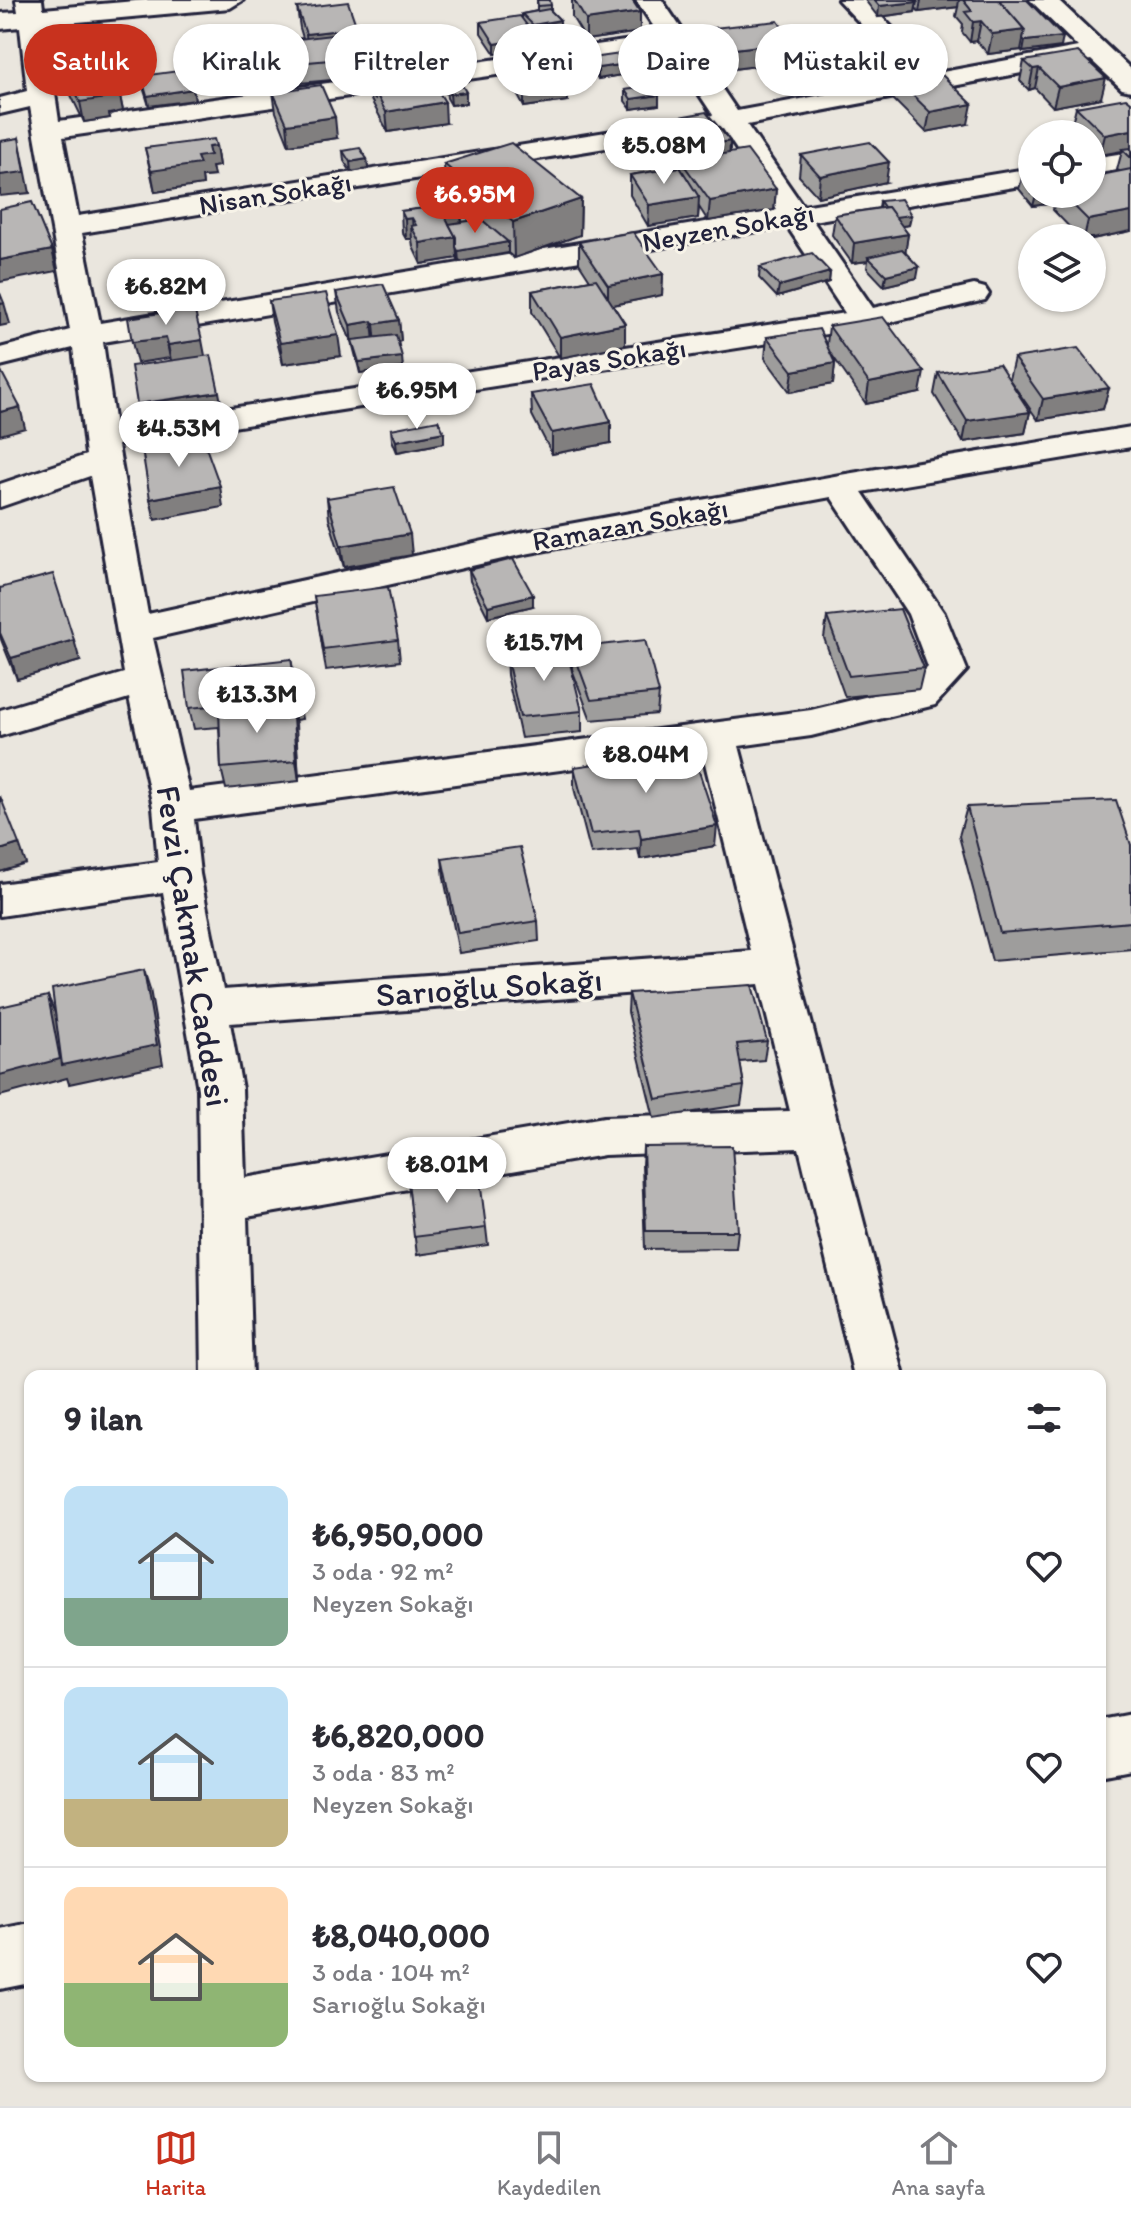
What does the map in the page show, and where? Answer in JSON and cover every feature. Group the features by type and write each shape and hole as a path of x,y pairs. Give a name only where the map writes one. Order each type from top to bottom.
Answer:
{"street":[{"path":"21,13 230,0"},
{"path":"649,0 666,24"},
{"path":"851,0 874,24"},
{"path":"1043,0 1131,83"},
{"name":"Fevzi Çakmak Caddesi","path":"21,13 45,114 53,212 87,335 102,449 133,630 173,807 180,874 220,1089 227,1370"},
{"path":"0,106 45,114 618,48"},
{"name":"Nisan Sokağı","path":"948,79 1096,51"},
{"path":"715,96 865,319"},
{"name":"Nisan Sokağı","path":"53,212 731,120 857,96"},
{"path":"1106,164 1131,160"},
{"name":"Neyzen Sokağı","path":"0,357 87,335 1018,178"},
{"name":"Payas Sokağı","path":"0,496 102,449 865,319 974,294"},
{"name":"Ramazan Sokağı","path":"133,630 525,543 840,485 1131,437"},
{"path":"173,807 811,723 922,696 948,670 926,613 840,485"},
{"path":"0,723 145,680"},
{"path":"717,733 877,1370"},
{"path":"0,900 180,874"},
{"name":"Sarıoğlu Sokağı","path":"205,1008 774,966"},
{"path":"225,1201 604,1136 815,1129"},
{"path":"1106,1747 1131,1742"},
{"path":"0,1959 24,1954"}],"building":[{"path":"537,0 550,0 551,5 538,6"},
{"path":"574,0 632,0 640,12 586,20"},
{"path":"874,0 915,0 917,2 879,6"},
{"path":"963,0 999,0 1025,30 992,34 981,21 973,22 965,12 972,11"},
{"path":"999,0 1027,0 1063,37 1025,41 1025,30"},
{"path":"348,2 356,24 325,24 325,32 309,34 309,24 303,24 297,8"},
{"path":"549,9 560,20 532,24 522,14"},
{"path":"520,16 526,24 493,24 493,41 481,22"},
{"path":"778,21 780,24 755,24 755,46 739,48 739,25"},
{"path":"325,36 325,60 309,62 309,38"},
{"path":"1078,52 1106,78 1058,87 1039,68 1033,69 1024,61"},
{"path":"618,54 618,65 602,67 602,57"},
{"path":"173,72 173,92 157,94 157,74"},
{"path":"948,81 972,104 930,112 914,96 948,96"},
{"path":"321,85 335,117 287,124 275,96 309,96 309,87"},
{"path":"77,96 106,98 80,102"},
{"path":"377,96 441,96 445,102 386,112"},
{"path":"1126,98 1131,102 1131,130 1106,135 1106,120 1089,120 1076,107"},
{"path":"706,112 730,141 671,152 647,123"},
{"path":"19,138 25,172 0,175 0,141"},
{"path":"214,139 216,146 208,147 210,155 197,157 200,164 151,171 145,148"},
{"path":"870,142 889,162 820,176 801,155"},
{"path":"511,143 581,199 513,222 444,164"},
{"path":"360,148 367,159 350,162 343,151"},
{"path":"1131,148 1131,158 1122,149"},
{"path":"747,150 776,189 710,201 681,161"},
{"path":"680,167 699,197 649,205 630,175"},
{"path":"1131,169 1131,212 1088,220 1076,208 1106,208 1106,174"},
{"path":"901,199 911,215 895,217 880,201"},
{"path":"32,202 52,250 0,260 0,209"},
{"path":"457,204 461,211 444,214 456,237 420,243 411,226 416,225 412,218 405,219 401,211"},
{"path":"888,207 908,234 854,243 835,215"},
{"path":"481,219 508,242 458,251 456,237 449,224"},
{"path":"633,232 663,274 608,285 579,242"},
{"path":"902,249 919,267 886,275 868,257"},
{"path":"812,253 830,272 779,286 760,267"},
{"path":"596,279 625,324 560,337 532,291"},
{"path":"383,284 399,320 350,325 336,292"},
{"path":"326,293 338,335 280,343 269,301"},
{"path":"194,308 202,340 168,345 166,338 132,342 128,318"},
{"path":"883,317 924,372 869,383 829,326"},
{"path":"819,329 835,363 793,371 767,337"},
{"path":"396,335 402,357 359,362 352,340"},
{"path":"1078,348 1109,388 1043,399 1014,358"},
{"path":"211,355 219,392 137,404 131,366"},
{"path":"999,364 1030,412 967,421 938,373"},
{"path":"0,369 20,407 0,412"},
{"path":"594,384 611,422 552,433 531,394"},
{"path":"438,420 444,432 396,441 391,429"},
{"path":"203,439 220,486 150,499 142,449"},
{"path":"394,487 410,534 341,546 327,498"},
{"path":"513,559 533,595 488,606 469,570"},
{"path":"53,574 74,640 11,658 0,633 0,588"},
{"path":"388,587 398,640 323,649 314,596"},
{"path":"900,609 924,668 849,676 827,617"},
{"path":"645,640 659,693 591,700 572,648"},
{"path":"566,647 582,711 520,717 506,655"},
{"path":"291,659 298,698 189,708 184,671"},
{"path":"292,703 296,761 221,768 219,709"},
{"path":"692,750 717,826 641,839 639,829 591,834 574,767"},
{"path":"0,796 19,844 0,850"},
{"path":"1116,800 1131,845 1131,922 1000,933 967,807"},
{"path":"520,847 538,921 458,933 442,858"},
{"path":"144,970 157,1045 62,1065 52,989"},
{"path":"752,985 767,1041 737,1044 744,1086 656,1099 629,993"},
{"path":"48,996 60,1059 0,1075 0,1007"},
{"path":"732,1146 738,1231 646,1231 643,1147"},
{"path":"479,1172 486,1228 414,1237 408,1181"}]}
